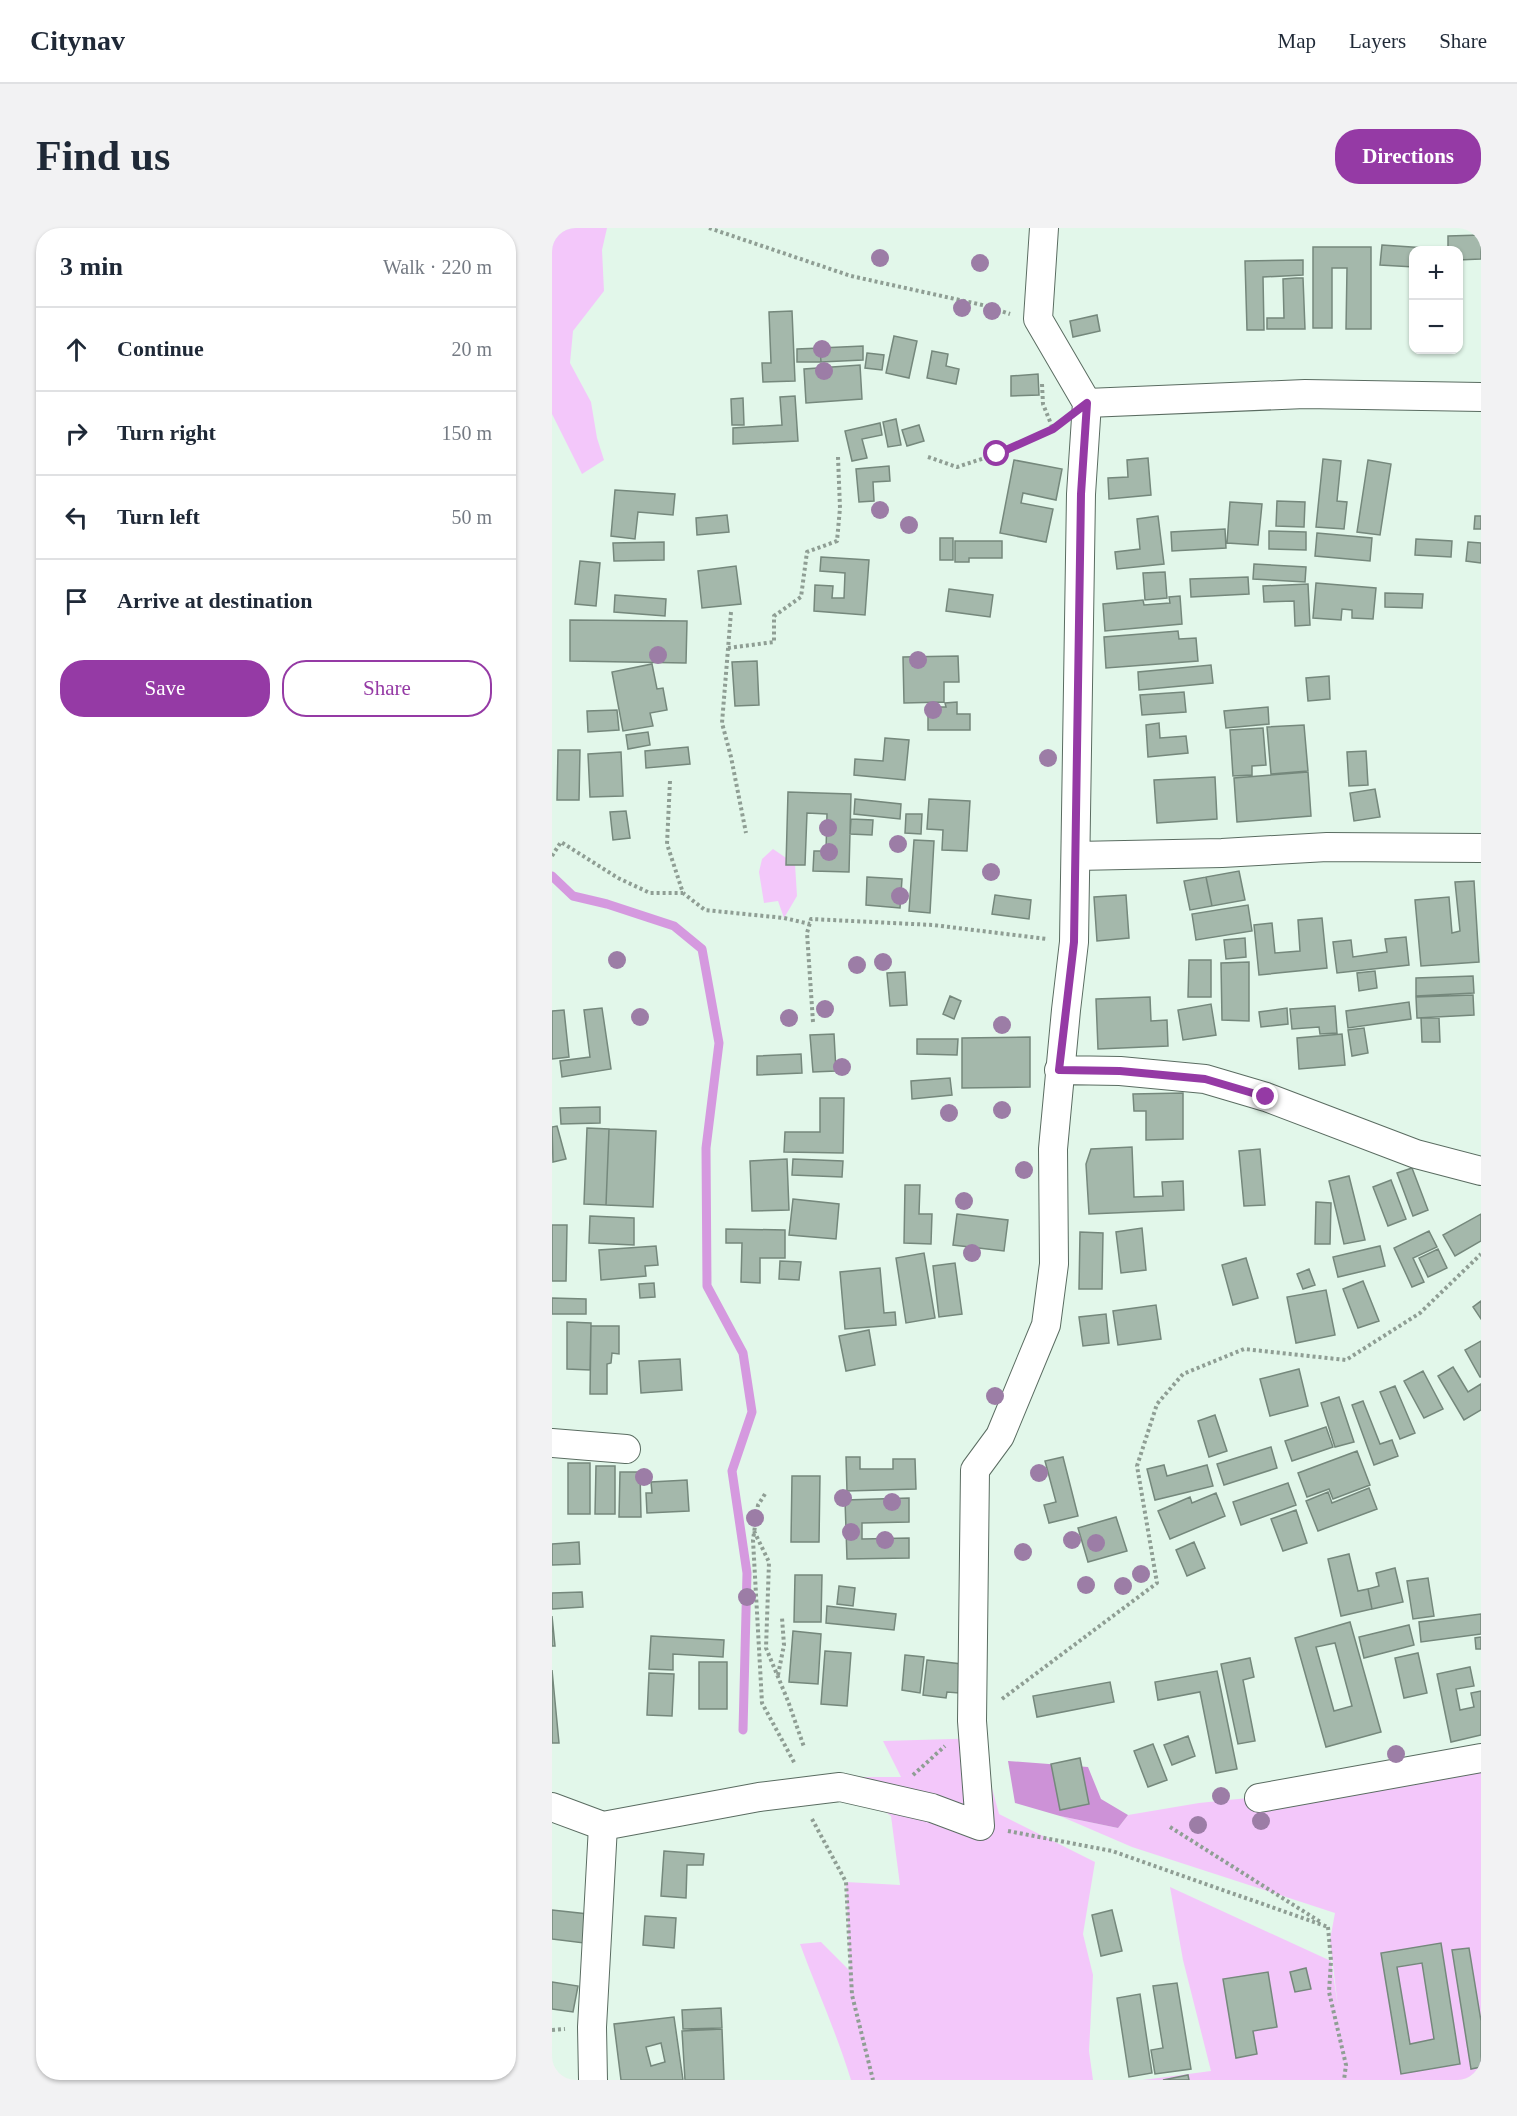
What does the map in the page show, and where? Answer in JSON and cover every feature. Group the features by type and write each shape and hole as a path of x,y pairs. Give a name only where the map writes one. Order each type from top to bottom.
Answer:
{"street":[{"path":"552,1807 603,1826 797,1791 840,1787 932,1808 980,1826 972,1721 975,1470 1000,1436 1046,1325 1054,1264 1053,1149 1059,1070 1074,942 1081,494 1087,403 1038,319 1044,228"},
{"path":"1087,403 1305,394 1481,397"},
{"path":"1076,856 1222,853 1327,847 1481,848"},
{"path":"1059,1070 1120,1071 1205,1079 1266,1097 1416,1154 1481,1171"},
{"path":"552,1443 626,1449"},
{"path":"1259,1798 1481,1758"},
{"path":"593,2080 592,2028 603,1826"}],"path":[{"path":"709,228 851,276 1038,319"},
{"path":"928,457 957,467 997,454 1053,429 1087,403"},
{"path":"728,648 774,642 774,616 801,597 807,552 837,541 840,508 838,457"},
{"path":"731,612 722,723 746,833"},
{"path":"670,782 667,844 683,892 705,910 784,918 810,924"},
{"path":"552,856 561,842 618,878 650,893 683,892"},
{"path":"813,1022 807,933 811,919 933,926 1074,942"},
{"path":"910,1778 972,1721 1156,1583 1137,1466 1157,1404 1183,1374 1244,1349 1346,1360 1420,1313 1481,1254"},
{"path":"765,1494 758,1505 753,1540 762,1702 794,1761 797,1791 846,1882 852,1995 873,2080"},
{"path":"754,1530 769,1562 766,1648 804,1747"},
{"path":"777,1676 784,1644 782,1618"},
{"path":"980,1826 1112,1851 1328,1927"},
{"path":"1170,1827 1328,1927"},
{"path":"1328,1927 1331,1961 1329,1992 1346,2065 1344,2080"}],"shaded area":[{"path":"552,228 607,228 602,250 604,291 573,331 570,363 591,402 597,438 604,460 582,474 552,414"},
{"path":"773,849 795,864 797,896 784,918 778,901 764,903 759,872 762,859"},
{"path":"987,1738 985,1762 999,1814 1095,1862 1083,1934 1093,1975 1089,2051 1093,2080 851,2080 800,1944 821,1942 850,1971 846,1882 900,1885 891,1816 865,1798 859,1777 901,1777 883,1741"},
{"path":"1481,1756 1481,2080 1143,2080 1211,2071 1183,1960 1170,1887 1331,1961 1338,2007 1330,1940 1335,1913 1132,1847 1060,1816 1118,1828 1128,1815 1199,1803 1248,1798"},
{"path":"1008,1761 1088,1767 1101,1799 1128,1815 1118,1828 1060,1816 1015,1803"}],"building":[{"path":"1481,235 1481,259 1463,260 1463,246 1448,246 1448,236"},
{"path":"1382,245 1409,247 1409,267 1380,265"},
{"path":"1313,247 1371,247 1371,329 1346,329 1347,268 1332,268 1332,328 1313,328"},
{"path":"1303,260 1303,275 1263,277 1264,330 1247,330 1245,261"},
{"path":"1303,278 1305,329 1267,329 1267,318 1284,318 1283,279"},
{"path":"792,311 795,381 763,382 762,363 771,363 769,312"},
{"path":"1097,315 1100,331 1073,337 1070,321"},
{"path":"894,336 917,341 909,378 886,373"},
{"path":"863,346 863,360 821,362 820,348"},
{"path":"820,348 821,362 797,362 797,349"},
{"path":"932,351 948,354 946,366 959,369 956,384 927,378"},
{"path":"867,353 884,355 882,370 865,368"},
{"path":"860,365 862,399 806,403 804,369"},
{"path":"1038,374 1039,395 1011,396 1011,376"},
{"path":"795,396 798,441 733,444 733,428 782,425 780,397"},
{"path":"743,398 744,425 732,425 731,399"},
{"path":"896,419 901,445 888,447 883,422"},
{"path":"880,423 882,435 862,439 867,458 852,461 845,431"},
{"path":"919,425 924,441 907,446 902,430"},
{"path":"1148,458 1151,495 1109,499 1108,478 1128,477 1127,460"},
{"path":"1323,459 1341,461 1337,501 1347,502 1344,529 1316,527"},
{"path":"1014,460 1062,469 1056,500 1023,493 1021,503 1053,509 1046,542 1000,533"},
{"path":"1368,460 1391,464 1380,535 1357,532"},
{"path":"889,466 890,481 873,482 874,501 859,502 856,469"},
{"path":"615,490 675,494 673,515 638,512 635,539 611,536"},
{"path":"1277,501 1305,502 1304,527 1276,526"},
{"path":"1230,502 1262,504 1258,545 1227,543"},
{"path":"727,515 729,532 697,535 696,518"},
{"path":"1158,516 1164,564 1117,569 1115,552 1140,549 1137,519"},
{"path":"1475,516 1481,516 1481,529 1474,529"},
{"path":"1225,529 1226,548 1172,551 1171,532"},
{"path":"1269,531 1306,532 1306,550 1269,549"},
{"path":"1317,533 1372,538 1370,561 1315,556"},
{"path":"940,538 953,538 953,560 940,560"},
{"path":"1416,539 1452,541 1451,557 1415,555"},
{"path":"955,541 1002,541 1002,558 969,558 969,562 955,562"},
{"path":"664,542 664,560 614,561 613,543"},
{"path":"1468,542 1481,543 1481,563 1466,561"},
{"path":"821,557 869,560 865,615 814,611 815,585 833,586 832,598 844,598 845,573 820,571"},
{"path":"580,561 600,563 596,606 575,604"},
{"path":"1254,564 1306,567 1305,582 1253,579"},
{"path":"736,566 741,604 702,608 698,571"},
{"path":"1165,572 1167,598 1145,600 1143,573"},
{"path":"1248,577 1249,594 1191,597 1190,579"},
{"path":"1316,583 1376,588 1373,619 1352,618 1352,610 1342,609 1341,620 1313,618"},
{"path":"1308,584 1310,625 1295,626 1294,601 1264,602 1263,586"},
{"path":"949,589 993,595 990,617 946,611"},
{"path":"1385,593 1423,594 1422,608 1385,607"},
{"path":"615,595 666,599 665,616 614,612"},
{"path":"1180,596 1182,624 1105,631 1103,604 1143,600 1144,605 1170,603 1169,597"},
{"path":"570,620 687,621 686,663 570,661"},
{"path":"1178,631 1179,639 1196,638 1198,661 1106,668 1104,637"},
{"path":"958,656 959,682 944,682 944,702 904,703 903,657"},
{"path":"757,661 759,705 735,706 732,662"},
{"path":"652,664 657,689 663,688 667,710 650,713 653,726 623,731 612,672"},
{"path":"1211,665 1213,683 1139,690 1138,672"},
{"path":"1329,676 1330,699 1308,701 1306,678"},
{"path":"1184,692 1186,712 1142,715 1140,695"},
{"path":"957,702 957,714 970,714 970,730 928,730 928,707 946,707 945,703"},
{"path":"1268,707 1269,724 1226,728 1224,711"},
{"path":"617,710 619,730 588,732 587,711"},
{"path":"1159,723 1160,738 1186,736 1188,753 1148,757 1146,725"},
{"path":"1304,725 1308,771 1271,774 1267,727"},
{"path":"1263,728 1266,765 1252,766 1252,775 1233,776 1230,730"},
{"path":"648,732 650,745 628,749 626,735"},
{"path":"885,738 909,740 905,780 854,775 855,759 883,761"},
{"path":"688,747 690,764 646,768 645,751"},
{"path":"558,750 580,750 579,800 557,800"},
{"path":"1366,751 1368,785 1349,786 1347,752"},
{"path":"621,752 623,796 590,797 588,754"},
{"path":"1308,772 1311,816 1237,822 1234,778"},
{"path":"1215,777 1217,819 1157,823 1154,780"},
{"path":"1375,789 1380,817 1354,821 1350,793"},
{"path":"788,792 851,794 849,872 813,871 814,851 826,851 827,814 807,813 805,865 786,865"},
{"path":"855,799 901,804 900,819 854,814"},
{"path":"929,799 970,801 967,851 942,850 943,830 927,829"},
{"path":"626,811 630,838 613,840 610,812"},
{"path":"906,814 922,814 921,834 905,833"},
{"path":"851,819 873,820 872,835 850,834"},
{"path":"914,840 934,841 930,913 909,911"},
{"path":"1239,871 1245,900 1212,906 1206,877"},
{"path":"867,877 902,879 900,908 866,905"},
{"path":"1206,877 1212,906 1190,910 1184,881"},
{"path":"1474,881 1479,962 1421,966 1415,900 1449,897 1452,933 1460,931 1455,882"},
{"path":"995,895 1031,900 1029,919 992,914"},
{"path":"1126,895 1129,938 1097,941 1094,897"},
{"path":"1248,905 1252,931 1196,940 1192,914"},
{"path":"1322,918 1327,968 1259,975 1254,925 1272,923 1275,953 1300,951 1298,920"},
{"path":"1406,937 1409,965 1337,973 1333,942 1351,940 1353,957 1387,952 1385,939"},
{"path":"1245,938 1246,957 1226,959 1224,940"},
{"path":"1189,960 1211,960 1211,997 1188,997"},
{"path":"1249,962 1249,1021 1222,1020 1221,963"},
{"path":"1375,971 1377,988 1359,991 1357,973"},
{"path":"905,972 907,1005 890,1006 887,973"},
{"path":"1473,976 1474,993 1416,996 1416,978"},
{"path":"1473,995 1474,1015 1417,1018 1416,997"},
{"path":"950,996 961,1001 954,1019 943,1014"},
{"path":"1150,997 1151,1021 1167,1020 1168,1046 1098,1049 1096,999"},
{"path":"1409,1002 1411,1019 1348,1028 1346,1011"},
{"path":"1211,1004 1216,1035 1183,1040 1178,1010"},
{"path":"1335,1006 1337,1033 1320,1034 1319,1027 1292,1029 1290,1009"},
{"path":"602,1008 611,1069 562,1077 560,1061 590,1057 584,1010"},
{"path":"1287,1008 1288,1024 1261,1027 1259,1012"},
{"path":"564,1010 569,1057 552,1059 552,1011"},
{"path":"1421,1018 1439,1018 1440,1042 1422,1042"},
{"path":"1364,1028 1368,1053 1352,1056 1348,1030"},
{"path":"834,1034 836,1071 813,1072 810,1035"},
{"path":"1342,1034 1345,1065 1299,1069 1297,1038"},
{"path":"1030,1037 1030,1087 962,1088 962,1038"},
{"path":"917,1039 958,1039 957,1055 917,1054"},
{"path":"801,1054 802,1073 757,1075 757,1056"},
{"path":"950,1078 952,1095 912,1099 911,1081"},
{"path":"1183,1093 1183,1139 1146,1140 1146,1111 1134,1111 1133,1094"},
{"path":"820,1098 844,1098 843,1153 784,1152 785,1132 820,1132"},
{"path":"600,1107 600,1123 561,1124 560,1108"},
{"path":"557,1126 566,1159 553,1162 552,1127"},
{"path":"587,1128 609,1129 606,1205 584,1204"},
{"path":"609,1129 656,1131 653,1207 606,1205"},
{"path":"1132,1147 1134,1197 1163,1196 1162,1182 1183,1181 1184,1210 1089,1214 1086,1164 1091,1149"},
{"path":"1260,1149 1265,1205 1244,1206 1239,1151"},
{"path":"787,1159 789,1210 752,1211 750,1161"},
{"path":"793,1159 843,1161 842,1177 792,1175"},
{"path":"1412,1168 1428,1210 1413,1216 1397,1173"},
{"path":"1349,1176 1365,1240 1344,1244 1329,1181"},
{"path":"1391,1180 1406,1219 1388,1226 1373,1187"},
{"path":"905,1185 920,1185 919,1214 932,1214 931,1244 904,1243"},
{"path":"793,1199 839,1204 836,1239 789,1235"},
{"path":"1316,1202 1331,1203 1330,1244 1315,1244"},
{"path":"957,1214 1008,1220 1004,1251 953,1245"},
{"path":"1481,1214 1481,1241 1455,1256 1443,1235"},
{"path":"590,1216 634,1218 634,1245 589,1243"},
{"path":"552,1225 567,1225 566,1281 552,1281"},
{"path":"1142,1228 1146,1270 1121,1273 1116,1232"},
{"path":"726,1229 785,1230 785,1258 760,1258 760,1283 741,1282 742,1243 726,1243"},
{"path":"1429,1231 1437,1247 1413,1258 1424,1282 1412,1287 1394,1248"},
{"path":"1080,1232 1103,1233 1102,1289 1079,1289"},
{"path":"656,1246 658,1265 645,1266 646,1276 601,1280 599,1250"},
{"path":"1380,1246 1385,1266 1338,1277 1333,1257"},
{"path":"1438,1249 1447,1268 1428,1277 1419,1258"},
{"path":"924,1253 935,1318 906,1323 896,1258"},
{"path":"1246,1258 1258,1298 1233,1305 1222,1265"},
{"path":"780,1261 801,1262 799,1280 779,1279"},
{"path":"955,1263 962,1314 939,1317 933,1266"},
{"path":"880,1268 884,1313 895,1312 896,1325 845,1329 840,1272"},
{"path":"1309,1269 1315,1285 1303,1289 1297,1274"},
{"path":"1363,1281 1379,1321 1358,1328 1343,1289"},
{"path":"654,1283 655,1297 640,1298 639,1284"},
{"path":"1326,1290 1335,1335 1296,1343 1287,1297"},
{"path":"552,1298 586,1299 586,1314 552,1314"},
{"path":"1481,1301 1481,1319 1473,1307"},
{"path":"1156,1305 1161,1339 1118,1345 1113,1311"},
{"path":"1106,1314 1109,1343 1083,1346 1079,1317"},
{"path":"567,1322 591,1323 590,1370 567,1369"},
{"path":"591,1326 619,1326 619,1354 612,1353 611,1363 607,1364 607,1394 590,1394"},
{"path":"869,1330 875,1365 846,1371 839,1336"},
{"path":"1481,1341 1481,1377 1480,1377 1465,1350"},
{"path":"680,1359 682,1390 641,1393 639,1361"},
{"path":"1453,1367 1468,1392 1481,1384 1481,1410 1464,1420 1438,1376"},
{"path":"1299,1369 1308,1406 1270,1416 1260,1379"},
{"path":"1423,1371 1443,1409 1424,1418 1404,1381"},
{"path":"1395,1386 1415,1433 1400,1439 1380,1392"},
{"path":"1339,1397 1354,1442 1335,1447 1321,1403"},
{"path":"1363,1401 1380,1444 1392,1440 1398,1456 1374,1465 1352,1405"},
{"path":"1215,1415 1227,1451 1209,1457 1198,1421"},
{"path":"1326,1427 1333,1447 1292,1461 1285,1441"},
{"path":"1271,1447 1277,1468 1224,1485 1217,1464"},
{"path":"1357,1451 1370,1485 1333,1499 1329,1489 1307,1497 1298,1473"},
{"path":"846,1457 860,1457 860,1469 893,1469 893,1459 915,1459 916,1489 847,1491"},
{"path":"1063,1457 1078,1516 1049,1523 1044,1505 1056,1502 1045,1461"},
{"path":"568,1463 590,1463 590,1514 568,1514"},
{"path":"1164,1465 1167,1476 1207,1465 1213,1486 1155,1500 1147,1469"},
{"path":"596,1466 615,1466 615,1514 595,1514"},
{"path":"620,1472 640,1472 641,1517 619,1517"},
{"path":"792,1476 820,1476 819,1542 791,1542"},
{"path":"687,1480 689,1511 647,1513 646,1493 652,1493 651,1482"},
{"path":"1288,1483 1296,1505 1241,1525 1233,1502"},
{"path":"1369,1488 1377,1509 1318,1531 1306,1501 1328,1492 1332,1503"},
{"path":"1216,1493 1225,1516 1170,1539 1158,1511 1190,1497 1192,1503"},
{"path":"909,1498 909,1522 862,1523 862,1539 909,1538 909,1558 847,1559 845,1500"},
{"path":"1296,1510 1307,1543 1283,1551 1271,1519"},
{"path":"1116,1517 1127,1551 1088,1562 1078,1528"},
{"path":"579,1542 580,1564 552,1565 552,1544"},
{"path":"1194,1542 1205,1568 1187,1576 1176,1550"},
{"path":"1349,1554 1358,1591 1368,1589 1372,1609 1341,1616 1328,1559"},
{"path":"1395,1568 1403,1602 1372,1609 1368,1589 1379,1586 1376,1573"},
{"path":"795,1575 822,1575 821,1622 794,1622"},
{"path":"1428,1578 1434,1616 1413,1619 1407,1581"},
{"path":"839,1586 855,1588 853,1606 837,1604"},
{"path":"582,1592 583,1607 552,1609 552,1593"},
{"path":"827,1606 896,1614 894,1630 826,1623"},
{"path":"1481,1614 1481,1634 1421,1642 1419,1622"},
{"path":"552,1616 555,1646 552,1646"},
{"path":"1350,1622 1381,1732 1326,1747 1295,1638","holes":["1335,1643 1352,1706 1334,1711 1316,1647"]},
{"path":"1409,1625 1414,1645 1364,1658 1359,1637"},
{"path":"793,1631 821,1634 818,1684 789,1682"},
{"path":"651,1636 724,1640 723,1657 673,1654 673,1670 649,1669"},
{"path":"1481,1637 1481,1649 1476,1649 1475,1638"},
{"path":"825,1651 851,1653 847,1706 821,1704"},
{"path":"1418,1653 1427,1693 1404,1698 1395,1658"},
{"path":"905,1655 924,1657 920,1693 902,1690"},
{"path":"1250,1658 1254,1677 1243,1680 1255,1741 1238,1744 1221,1664"},
{"path":"927,1660 962,1664 959,1693 947,1692 946,1698 923,1695"},
{"path":"699,1662 727,1662 727,1709 699,1709"},
{"path":"1470,1667 1474,1686 1456,1689 1460,1710 1474,1707 1471,1693 1481,1691 1481,1735 1451,1742 1437,1674"},
{"path":"552,1670 559,1743 552,1743"},
{"path":"1217,1671 1237,1769 1216,1773 1200,1692 1158,1700 1155,1682"},
{"path":"649,1673 674,1674 672,1716 647,1715"},
{"path":"1110,1682 1114,1702 1037,1717 1033,1696"},
{"path":"1188,1736 1195,1756 1172,1765 1164,1745"},
{"path":"1153,1744 1167,1780 1148,1787 1134,1751"},
{"path":"1080,1758 1089,1804 1060,1810 1051,1764"},
{"path":"664,1851 704,1854 703,1865 687,1865 686,1898 661,1896"},
{"path":"552,1910 588,1914 584,1943 552,1939"},
{"path":"1112,1910 1122,1951 1101,1956 1092,1915"},
{"path":"645,1916 676,1918 674,1948 643,1945"},
{"path":"1441,1943 1460,2064 1401,2074 1381,1953","holes":["1422,1963 1434,2039 1410,2044 1397,1967"]},
{"path":"1469,1948 1481,2021 1481,2067 1471,2069 1452,1950"},
{"path":"1306,1968 1311,1989 1295,1992 1290,1972"},
{"path":"1268,1972 1277,2027 1253,2031 1257,2054 1236,2058 1223,1979"},
{"path":"552,1982 578,1986 573,2012 552,2009"},
{"path":"1177,1983 1191,2069 1155,2074 1151,2050 1163,2048 1153,1986"},
{"path":"1140,1994 1152,2073 1129,2077 1117,1998"},
{"path":"721,2008 722,2028 683,2029 682,2010"},
{"path":"674,2017 683,2080 621,2080 614,2024","holes":["661,2043 665,2062 651,2066 646,2047"]},
{"path":"722,2029 724,2080 685,2080 682,2031"},
{"path":"1188,2075 1189,2080 1163,2080"}],"waterway":[{"path":"552,876 573,896 607,904 674,926 702,949 719,1043 706,1148 707,1286 743,1353 752,1412 732,1471 747,1573 743,1730"}],"route":[{"path":"997,454 1053,429 1087,403 1081,494 1074,942 1059,1070 1120,1071 1205,1079 1266,1097"}]}
